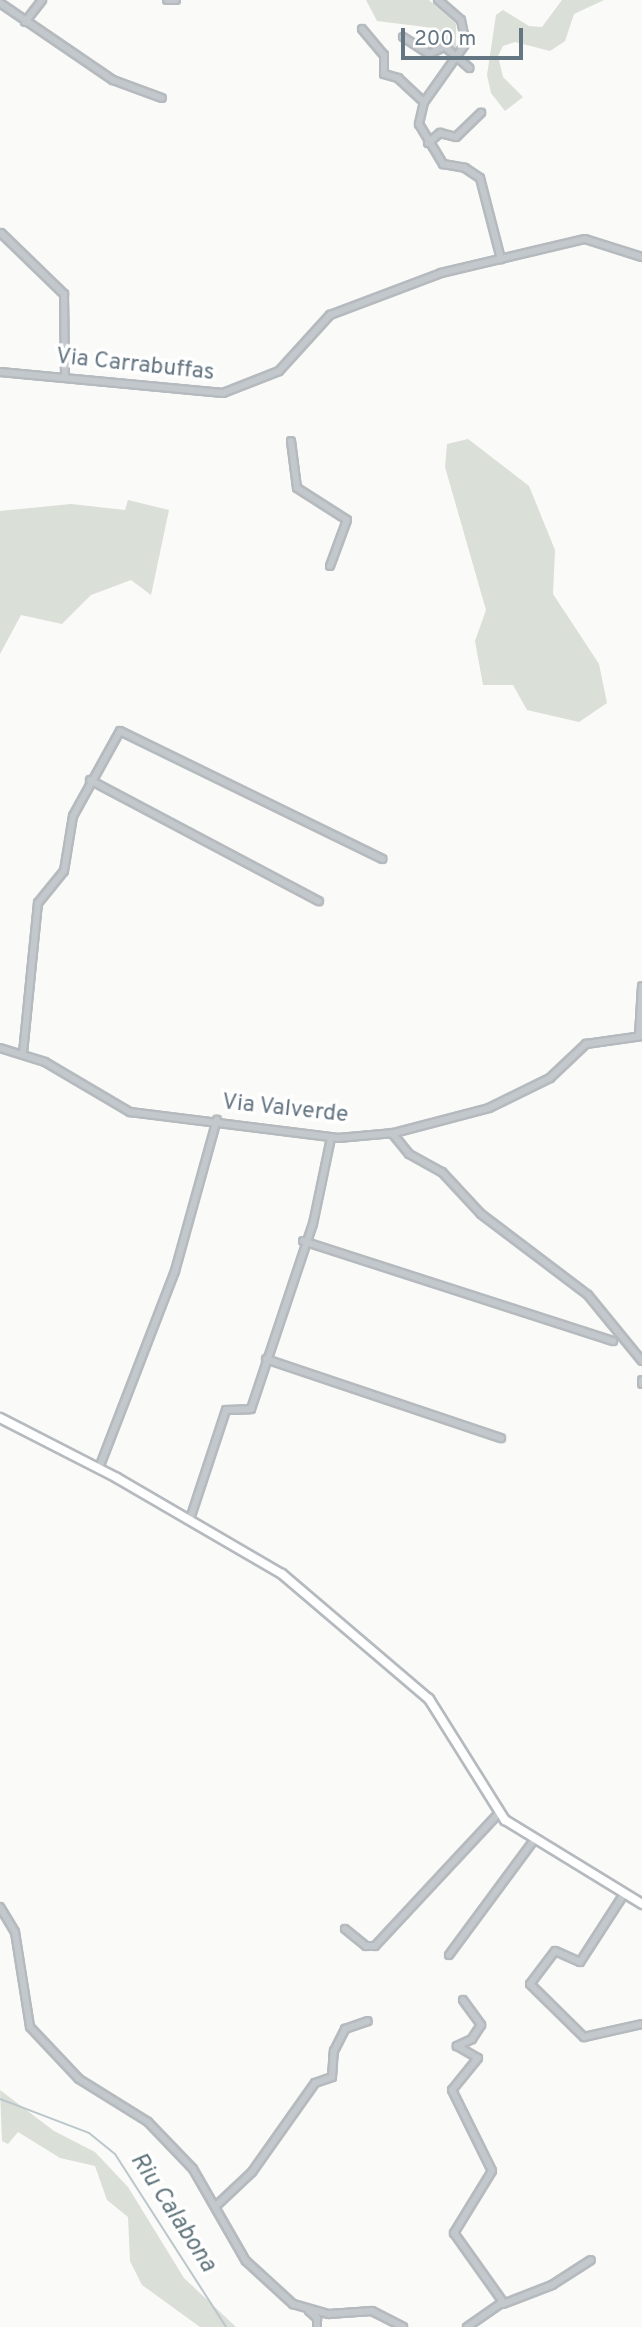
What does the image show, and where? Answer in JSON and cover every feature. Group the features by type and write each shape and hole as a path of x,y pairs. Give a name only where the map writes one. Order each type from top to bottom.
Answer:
{"main road":[{"path":"0,1418 99,1468 282,1574 419,1688 500,1812 534,1840 642,1904"}],"street":[{"path":"25,22 42,0"},
{"path":"167,0 176,0"},
{"path":"438,0 465,28 466,43 424,102 419,124 428,144 443,164 480,177 494,241 501,259"},
{"path":"0,3 113,80 162,98"},
{"path":"362,29 384,55 384,74 398,78 424,102"},
{"path":"403,37 429,54 443,45 455,61 469,68"},
{"path":"428,144 440,133 456,137 481,113"},
{"path":"1,233 64,294 65,376"},
{"name":"Via Carrabuffas","path":"0,372 65,376 223,393 279,371 330,315 441,273 585,239 642,257"},
{"path":"493,260 494,241"},
{"path":"291,441 298,488 347,520 330,566"},
{"path":"23,1053 38,903 64,871 73,816 90,780 120,731 383,859"},
{"path":"90,780 319,901"},
{"path":"640,1036 642,986"},
{"name":"Via Valverde","path":"0,1048 23,1053 127,1111 217,1120 331,1138 393,1133 489,1108 550,1078 586,1044 640,1036"},
{"path":"99,1468 175,1271 217,1120"},
{"path":"393,1133 409,1154 442,1172 481,1214 588,1295 642,1361"},
{"path":"190,1519 226,1410 251,1409 303,1241 313,1224 331,1138"},
{"path":"303,1241 613,1341"},
{"path":"266,1359 501,1438"},
{"path":"345,1929 366,1946 374,1946 500,1812"},
{"path":"449,1955 534,1840"},
{"path":"624,1894 580,1962 555,1951 530,1984 584,2037 642,2024"},
{"path":"0,1907 15,1932 30,2027 79,2079 148,2122 193,2169 217,2205 246,2261 317,2318 317,2327"},
{"path":"463,2000 481,2025 457,2048 478,2058 452,2090 492,2171 454,2233 503,2304"},
{"path":"217,2205 252,2172 315,2082 332,2077 334,2051 345,2029 368,2021"},
{"path":"467,2327 503,2304 552,2285 591,2260"},
{"path":"304,2308 336,2315 372,2311 403,2327"}],"shaded area":[{"path":"366,0 429,0 456,24 456,49 452,54 433,28 377,21"},
{"path":"562,0 604,0 574,14 565,41 550,51 515,42 503,46 498,56 503,77 523,97 505,111 491,93 487,75 496,15 503,10 529,26 542,27"},
{"path":"468,439 529,486 555,550 553,594 599,664 607,703 579,722 527,710 513,685 483,685 475,641 486,610 445,467 447,444"},
{"path":"128,500 169,510 151,595 131,580 91,595 62,624 21,615 0,654 0,511 71,504 125,510"},
{"path":"0,2090 54,2131 95,2152 128,2187 184,2278 236,2327 200,2327 142,2285 130,2261 128,2217 107,2200 95,2166 60,2158 18,2132 8,2144 2,2141"}],"waterway":[{"name":"Riu Calabona","path":"0,2099 89,2133 115,2154 226,2327"}]}
